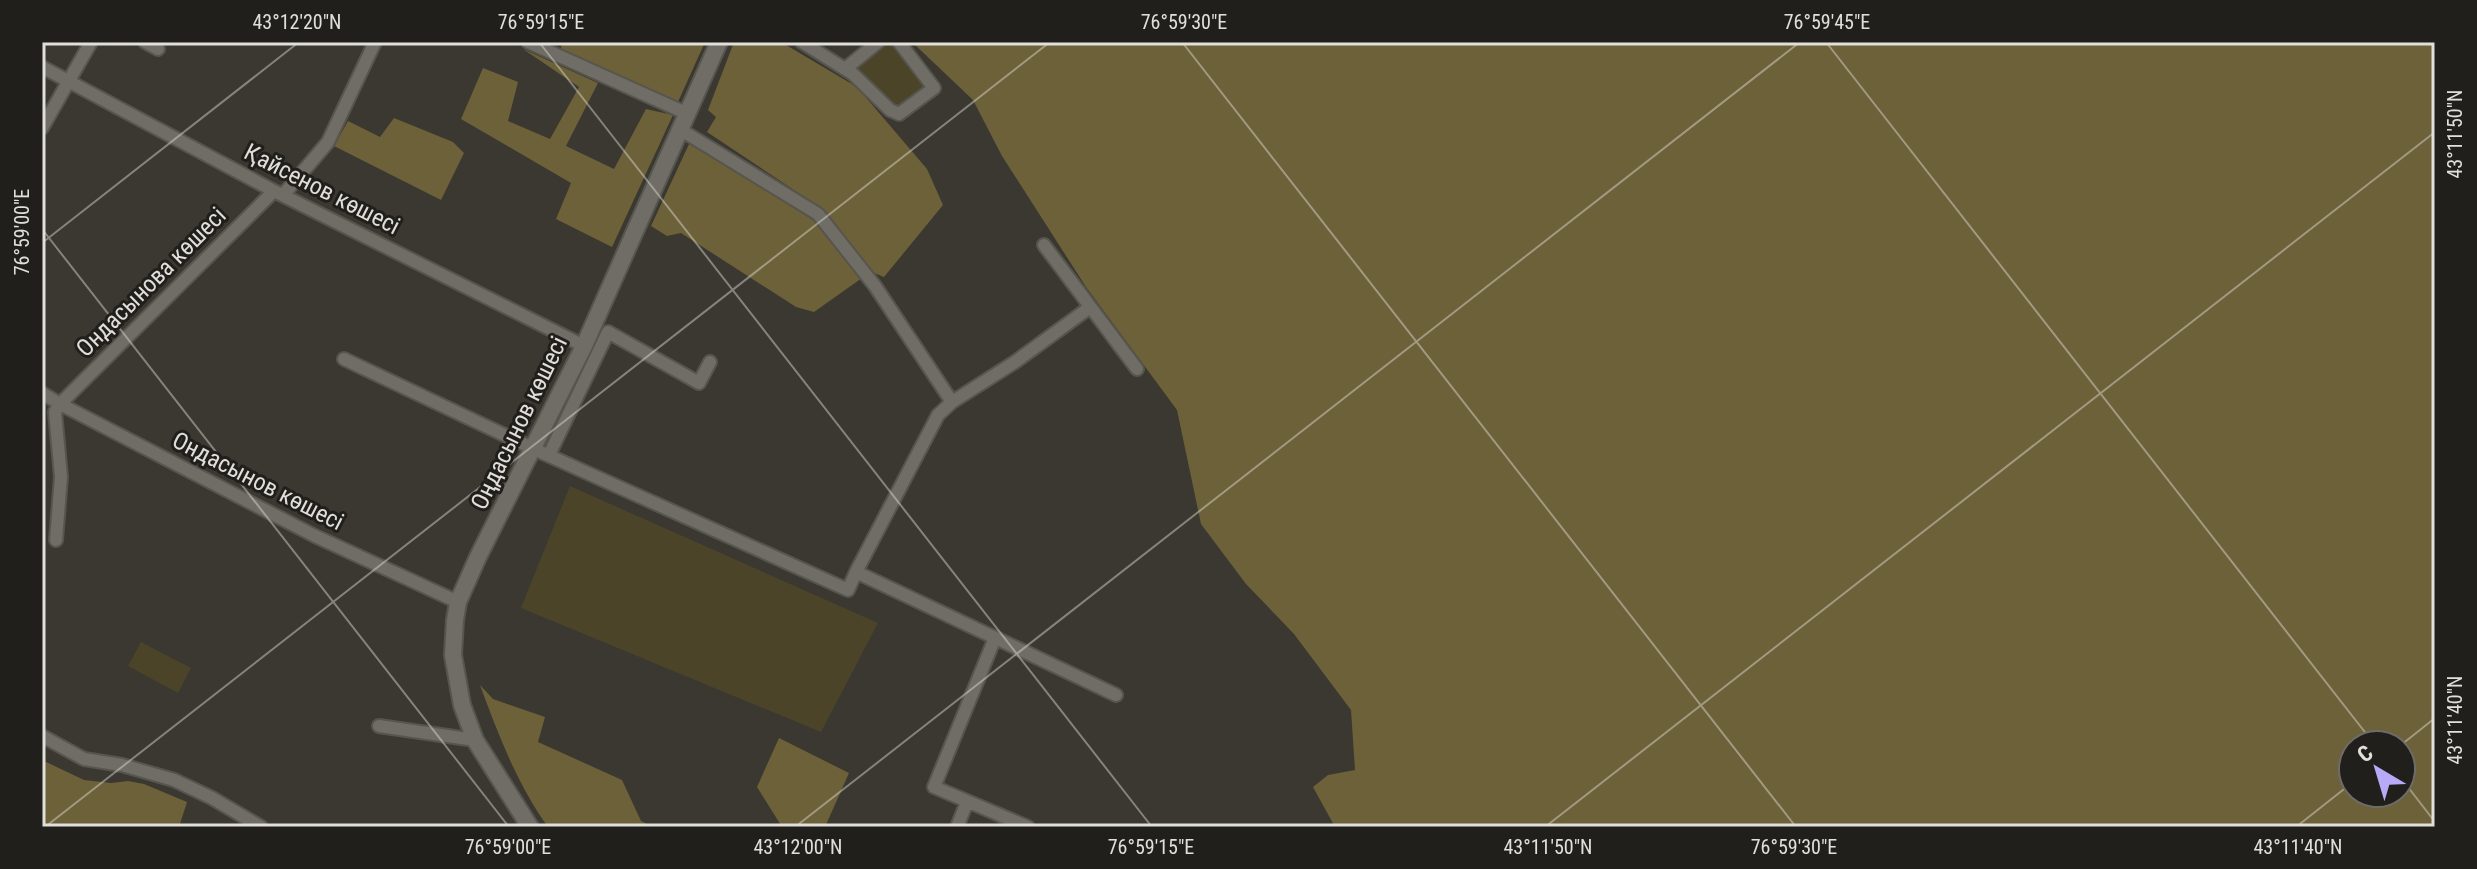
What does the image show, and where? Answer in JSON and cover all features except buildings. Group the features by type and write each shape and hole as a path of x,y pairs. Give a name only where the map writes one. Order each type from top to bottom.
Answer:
{"street":[{"path":"42,128 91,42"},
{"path":"145,42 158,49"},
{"name":"Ондасынова көшесі","path":"60,404 328,142 375,42"},
{"path":"528,42 685,122 818,214 875,286 952,402"},
{"name":"Оңдасынов көшесі","path":"530,827 475,740 462,705 453,655 458,602 478,557 541,452 584,346 719,42"},
{"path":"802,42 853,74 890,110 899,114 934,88 899,42"},
{"path":"845,69 878,42"},
{"name":"Қайсенов көшесі","path":"42,67 278,193 584,346"},
{"path":"1044,245 1137,369"},
{"path":"344,359 541,452 848,590 938,415 952,402 1015,362 1089,308"},
{"path":"541,452 608,332 699,383 710,362"},
{"name":"Ондасынов көшесі","path":"42,393 315,536 458,602"},
{"path":"56,540 61,477 55,412 60,404"},
{"path":"856,572 1116,695"},
{"path":"995,638 934,787 1028,827"},
{"path":"379,726 475,740"},
{"path":"42,736 84,759 122,765 174,780 261,827"},
{"path":"957,827 967,802"}],"shaded area":[{"path":"563,42 705,42 678,102 560,50"},
{"path":"734,42 781,42 857,87 927,169 943,205 884,277 874,273 818,206 707,132 716,117 708,110"},
{"path":"883,42 895,44 927,86 897,108 857,73 856,68"},
{"path":"912,42 2435,42 2435,827 1335,827 1313,787 1328,775 1355,770 1351,710 1294,634 1246,584 1201,524 1177,410 1086,287 1002,156 973,100"},
{"path":"523,49 598,83 566,146 614,169 646,109 673,115 612,247 556,219 571,183 461,119 483,68 518,82 508,121 550,139 579,87"},
{"path":"394,118 453,142 464,153 441,200 334,146 348,121 380,137"},
{"path":"690,142 815,221 862,278 814,312 796,307 681,233 667,236 651,226"},
{"path":"570,486 878,623 821,732 521,608"},
{"path":"141,642 191,668 178,693 128,666"},
{"path":"480,685 493,699 545,717 538,742 622,780 641,821 653,827 548,827 518,776"},
{"path":"779,738 849,773 825,827 782,827 757,787"},
{"path":"42,760 84,780 144,784 187,802 179,827 42,827"}]}
